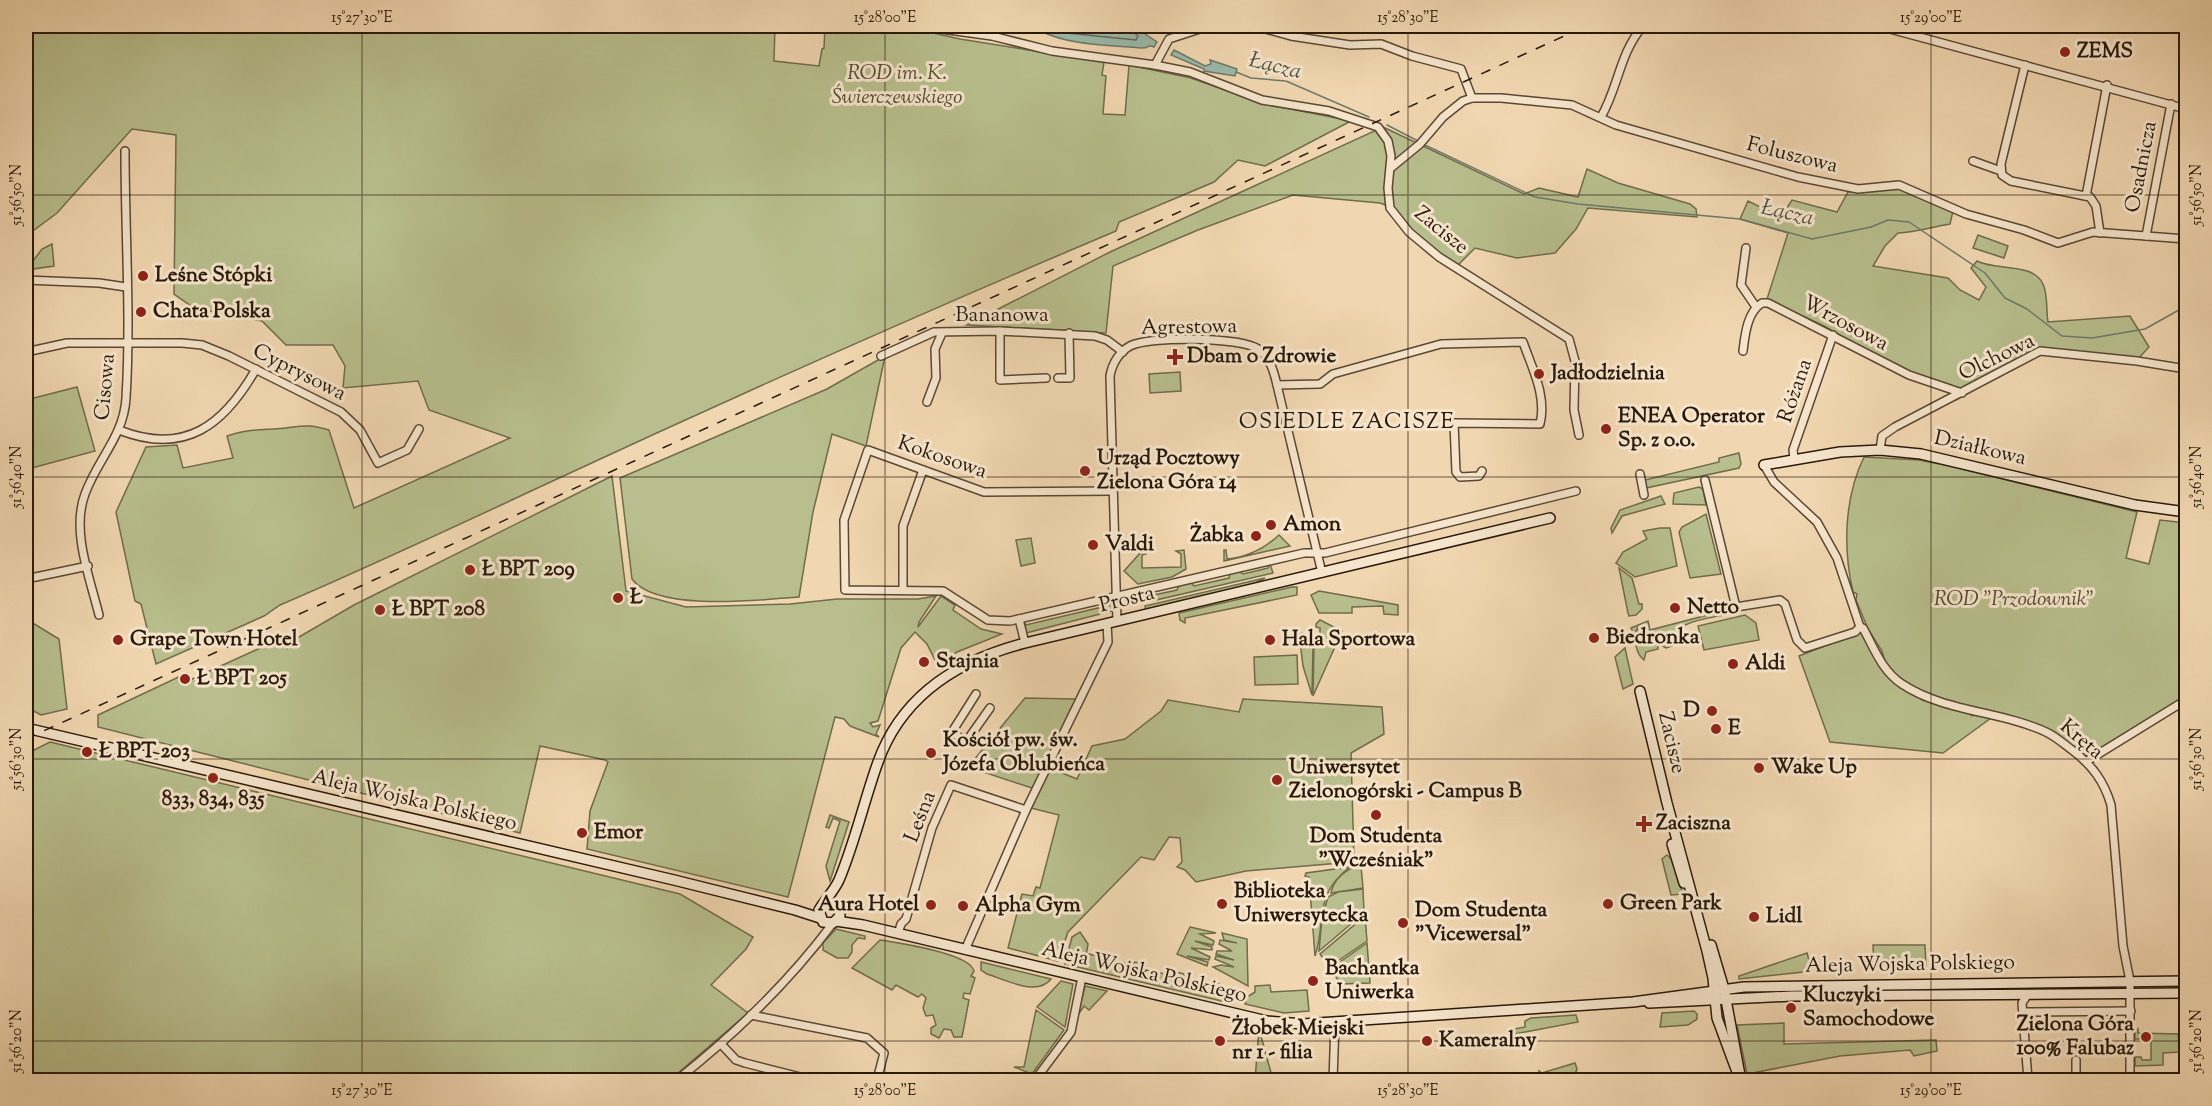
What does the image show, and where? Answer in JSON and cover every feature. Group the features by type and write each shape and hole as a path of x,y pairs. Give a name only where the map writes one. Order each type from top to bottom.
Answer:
{"main road":[{"name":"Działkowa","path":"1764,465 1794,458 1880,450 1938,456 2135,505 2187,512"},
{"name":"Prosta","path":"823,905 839,879 882,751 909,709 933,685 954,670 987,653 1025,643 1550,518"},
{"name":"Zacisze","path":"1640,691 1666,803 1718,993 1717,1018 1741,1080"},
{"name":"Aleja Wojska Polskiego","path":"26,728 795,910 821,920 863,925 1276,1023 1335,1023 1635,1002 1790,985 2187,981"},
{"name":"Prosta","path":"835,922 839,908 839,879"},
{"name":"Aleja Wojska Polskiego","path":"795,910 823,905 839,908 863,925"},
{"path":"821,920 823,905"},
{"name":"Aleja Wojska Polskiego","path":"1718,993 1726,999 1792,996 2187,993"},
{"path":"1726,999 1741,1080"}],"street":[{"path":"920,26 992,36 1052,51 1155,65 1169,39 1209,26"},
{"path":"1255,26 1291,36 1350,45 1381,44 1412,56 1461,69 1472,98 1454,107 1422,142 1392,167"},
{"path":"1601,117 1611,100 1620,63 1643,26"},
{"name":"Osadnicza","path":"1879,26 2107,85 2187,109"},
{"path":"2001,171 2025,64"},
{"name":"Zacisze","path":"1155,65 1190,72 1262,100 1329,111 1365,121 1378,128 1388,141 1392,167 1388,188 1390,208 1409,232 1439,257 1569,339 1575,361 1574,410 1579,435"},
{"path":"2086,196 2107,85"},
{"name":"Foluszowa","path":"1472,98 1572,105 1616,125 1798,177 1858,189 1899,185 1976,218 2024,230 2058,243 2083,234 2100,233 2187,239"},
{"name":"Osadnicza","path":"2146,236 2171,104"},
{"name":"Cisowa","path":"99,615 80,532 84,495 119,430 126,399 125,151"},
{"path":"1973,161 2001,171 2011,181 2086,196 2093,200 2096,206 2100,233"},
{"path":"1743,351 1744,336 1756,307 1742,285 1746,248"},
{"path":"26,280 99,283 126,287"},
{"name":"Wrzosowa","path":"1756,307 1768,303 1909,375 1962,393"},
{"path":"1000,331 1000,380 1046,378"},
{"name":"Bananowa","path":"881,356 934,332 1070,333 1102,338 1123,352"},
{"path":"927,402 936,378 935,349 942,333"},
{"path":"1058,378 1070,378 1070,333"},
{"name":"Różana","path":"1794,458 1793,450 1833,335"},
{"name":"Agrestowa","path":"1112,622 1114,596 1110,376 1114,364 1131,346 1151,342 1240,342 1261,351 1268,360 1278,385 1322,573"},
{"path":"1278,385 1320,384 1329,375 1441,344 1523,342 1541,394 1543,409 1540,424 1454,423 1456,472 1460,477 1479,476 1482,471"},
{"name":"Cyprysowa","path":"26,352 58,344 126,343 192,344 216,350 341,412 363,435 378,463 407,450 419,429"},
{"name":"Olchowa","path":"1880,450 1882,436 1895,427 2040,351 2126,359 2187,369"},
{"path":"119,430 153,439 180,437 197,432 228,411 256,369"},
{"name":"Kokosowa","path":"845,590 844,520 868,450 984,492 1113,491"},
{"name":"Kręta","path":"1764,465 1768,476 1817,522 1837,558 1860,627 1863,628 1882,664 1901,683 1926,695 2048,732 2087,761 2106,786 2111,805 2123,946 2130,981 2131,1011"},
{"path":"903,589 903,526 923,470"},
{"path":"1640,474 1644,495"},
{"path":"1705,480 1736,607 1780,600 1785,604 1800,645 1811,648 1860,627"},
{"name":"Prosta","path":"845,590 943,591 988,620 1004,622 1304,553 1325,553 1576,491"},
{"path":"26,579 88,566"},
{"path":"1019,619 1025,643"},
{"path":"965,950 1026,810 1108,642 1112,622"},
{"path":"976,694 952,732 966,742 990,708"},
{"path":"2087,761 2187,700"},
{"name":"Leśna","path":"898,934 901,924 906,919 932,828 951,785 1026,810"},
{"path":"816,943 821,920"},
{"path":"677,1080 751,1016 803,961 835,922"},
{"path":"1035,1080 1071,1032 1082,977"},
{"name":"Aleja Wojska Polskiego","path":"2028,994 2022,1003 2028,1080"},
{"path":"2023,1012 2131,1011 2130,1080"},
{"path":"751,1016 867,1038 884,1053 877,1080"},
{"path":"1334,1080 1335,1023"},
{"path":"721,1044 736,1060 791,1078 812,1080"},
{"path":"2076,1060 2076,1080"}],"green space":[{"name":"ROD im. K. Świerczewskiego","path":"26,26 775,26 774,61 819,66 824,48 825,26 902,26 960,39 1104,62 1102,75 1106,76 1103,114 1125,115 1129,65 1191,78 1262,103 1351,121 1265,166 1238,160 1214,182 1119,222 1116,231 757,387 156,664 141,604 135,601 116,512 146,447 177,445 183,468 233,458 227,436 255,430 307,426 329,430 354,508 510,438 429,410 418,381 343,388 345,366 333,345 286,345 262,321 194,308 174,294 176,135 132,129 57,213 26,236"},
{"path":"1383,127 1524,194 1539,188 1578,197 1587,169 1618,183 1690,204 1696,209 1697,217 1588,208 1576,229 1555,253 1517,258 1475,248 1458,265 1419,239 1391,207 1380,203 1293,195 1198,230 1113,266 1106,333 967,325 1110,252"},
{"path":"1893,186 1953,211 1950,224 1898,233 1885,246 1873,266 1948,278 1960,290 1979,300 1986,287 1971,268 1977,261 2022,270 2038,277 2043,284 2046,293 2048,322 2130,316 2149,347 2137,360 2065,352 2036,355 1956,400 1948,388 1896,367 1824,326 1767,299 1788,233 1740,219 1748,201 1781,217 1792,200 1837,212 1848,192"},
{"path":"1978,235 2008,246 2004,258 1973,248"},
{"path":"52,244 54,266 26,270 42,249"},
{"path":"885,356 866,446 832,434 813,512 799,597 710,602 685,600 663,596 645,589 632,579 620,478 827,389"},
{"path":"1180,372 1181,391 1150,393 1149,374"},
{"path":"77,387 95,451 28,469 26,400"},
{"path":"1739,453 1741,464 1739,468 1646,488 1645,480 1719,462 1719,458"},
{"name":"ROD \"Przodownik\"","path":"1864,457 1919,460 1949,466 2137,512 2126,558 2149,564 2160,520 2186,523 2186,698 2087,756 2044,728 1927,694 1896,676 1886,665 1882,651 1868,629 1856,600 1857,594 1853,592 1850,576 1847,541 1849,506 1852,489"},
{"path":"612,476 626,591 686,607 790,604 837,599 918,599 936,596 918,627 941,596 955,605 953,610 981,629 1002,634 957,652 937,664 927,644 915,632 901,648 878,721 870,723 873,727 880,725 876,734 879,737 850,726 844,719 835,717 788,897 587,849 590,811 608,762 605,760 540,746 520,833 98,727 98,715 187,673 190,680 280,639 287,648 287,644 354,605"},
{"path":"1699,487 1703,489 1706,505 1673,504 1674,493"},
{"path":"1661,496 1665,504 1622,516 1612,533 1611,528 1620,510"},
{"path":"1706,514 1721,574 1690,578 1679,532 1682,527"},
{"path":"1670,528 1677,566 1635,577 1616,563 1623,552 1647,539 1643,531"},
{"path":"1279,535 1290,546 1224,561 1224,550 1226,550 1227,559 1242,556 1261,548"},
{"path":"1031,538 1035,563 1021,566 1016,540"},
{"path":"1184,550 1186,569 1172,577 1138,584 1124,571 1142,551 1146,551 1146,554 1142,555 1142,568 1181,567 1181,554 1176,551"},
{"path":"1270,564 1273,573 1143,603 1140,594 1145,597 1177,590 1179,585 1191,582 1194,586 1229,578 1230,574 1239,571 1243,574 1268,568"},
{"path":"1619,568 1632,578 1639,604 1642,604 1642,609 1636,615 1629,616"},
{"path":"1265,578 1252,585 1146,610 1145,606"},
{"path":"1297,587 1297,595 1185,618 1185,623 1180,620 1179,613"},
{"path":"1319,591 1398,605 1398,615 1384,614 1383,606 1352,607 1352,613 1319,613 1311,595"},
{"path":"1105,602 1110,604 1112,611 1026,633 1024,621 1026,625 1102,607"},
{"path":"1727,610 1728,614 1701,619 1684,626 1673,637 1672,646 1666,648 1658,643 1658,649 1646,652 1644,660 1638,653 1636,640 1638,627 1634,635 1631,628 1648,621 1650,630"},
{"path":"1745,615 1756,623 1759,640 1704,650 1698,626"},
{"path":"26,619 59,639 67,709 41,715 28,708 26,711"},
{"path":"1320,620 1342,631 1313,696 1314,646 1320,645 1320,628 1316,627 1316,624"},
{"path":"1863,631 1879,664 1922,700 1969,712 1972,716 1976,713 1991,718 1943,753 1830,742 1799,656"},
{"path":"1299,633 1305,634 1305,646 1313,646 1312,695 1303,666"},
{"path":"1625,648 1633,684 1623,689 1615,657"},
{"path":"1297,655 1298,684 1255,685 1254,657"},
{"path":"1025,698 1076,699 1042,776 1047,767 1077,779 1092,746 1125,739 1161,711 1168,700 1239,712 1243,699 1382,707 1384,734 1351,753 1354,859 1352,862 1246,871 1196,882 1185,870 1177,867 1182,862 1180,838 1169,837 1154,860 1141,857 1068,932 1058,961 1008,948 1022,894 1033,896 1036,887 1040,888 1059,815 1027,807 1035,789 968,767"},
{"path":"50,742 680,894 753,937 746,949 711,985 748,1013 670,1080 26,1080 26,754"},
{"path":"830,815 849,822 830,881 826,866 840,821 833,818 829,828 826,827"},
{"path":"1667,855 1673,863 1679,885 1685,894 1671,895 1662,859"},
{"path":"1361,866 1363,888 1331,893 1335,883 1342,875"},
{"path":"1350,867 1338,877 1326,898 1315,956 1309,877 1305,876 1306,873"},
{"path":"1363,889 1364,913 1319,951 1322,918 1328,897 1338,892"},
{"path":"1365,916 1367,941 1329,967 1320,954"},
{"path":"1190,927 1216,933 1200,934 1214,941 1213,945 1195,941 1212,947 1212,950 1191,948 1210,957 1209,960 1187,956 1208,962 1207,966 1177,954"},
{"path":"836,929 865,936 865,939 858,938 852,945 852,952 848,958 837,958 823,950 823,943"},
{"path":"1080,932 1088,944 1086,956 1065,964 1072,937"},
{"path":"1222,933 1247,939 1248,986 1213,967 1221,965 1234,967 1215,959 1216,956 1234,960 1216,954 1217,951 1232,951 1219,944 1220,940 1237,943 1224,940"},
{"path":"880,940 947,954 970,965 974,971 971,976 975,978 970,994 964,993 963,998 969,1000 962,1037 954,1037 951,1030 944,1029 939,1038 931,1034 931,1028 936,1025 933,1015 926,1016 923,1008 926,998 922,994 918,997 896,985 892,990 852,968"},
{"path":"1367,943 1370,983 1341,984 1330,969"},
{"path":"1873,945 1925,945 1926,968 1874,968"},
{"path":"1807,953 1812,971 1739,979 1739,976"},
{"path":"1089,954 1133,965 1135,962 1145,964 1146,969 1175,977 1176,972 1184,974 1183,979 1217,987 1219,984 1227,991 1230,1003 1069,965"},
{"path":"981,962 1051,979 1038,987 1012,983 981,970"},
{"path":"1061,981 1073,984 1065,1027 1037,1007"},
{"path":"1270,985 1271,992 1307,990 1309,1011 1284,1013 1245,1004 1247,997 1255,992 1255,986"},
{"path":"1085,986 1107,991 1089,1010 1084,1006 1078,1015"},
{"path":"1036,1010 1064,1030 1032,1074 1014,1067 1024,1067"},
{"path":"1694,1011 1697,1019 1688,1025 1660,1027 1662,1013"},
{"path":"1576,1015 1578,1022 1509,1035 1509,1030 1525,1027 1525,1021 1531,1018"},
{"path":"1784,1023 1784,1044 1936,1040 1937,1051 1914,1056 1910,1050 1840,1056 1747,1074 1737,1025"},
{"path":"1259,1029 1273,1080 1255,1080"},
{"path":"2138,1029 2138,1033 2178,1034 2180,1052 2163,1053 2163,1065 2135,1066 2135,1057 2151,1060 2151,1036 2135,1039 2135,1031"},
{"path":"1575,1063 1577,1069 1575,1074 1552,1080 1541,1080 1539,1071 1542,1073"}],"water":[{"path":"1038,26 1133,26 1157,42 1154,47 1142,48 1090,44 1050,35 1039,30"},
{"path":"1174,50 1205,66 1211,64 1210,60 1237,69 1235,76 1204,71 1171,55"}],"waterway":[{"name":"Łącza","path":"1236,72 1251,78 1286,81 1369,117"},
{"name":"Łącza","path":"1387,125 1418,141"},
{"name":"Łącza","path":"1425,145 1535,197 1578,204 1740,219 1812,239 1871,227 1888,220 1909,222 1985,273 2005,298 2027,309 2062,336 2092,338 2145,329 2186,306"}],"railway":[{"path":"26,739 1586,26"}],"place":[{"name":"ZEMS","path":"2065,52"},
{"name":"Leśne Stópki","path":"143,276"},
{"name":"Chata Polska","path":"141,312"},
{"name":"Dbam o Zdrowie","path":"1175,357"},
{"name":"Jadłodzielnia","path":"1539,374"},
{"name":"ENEA Operator Sp. z o.o.","path":"1606,429"},
{"name":"Urząd Pocztowy Zielona Góra 14","path":"1085,471"},
{"name":"Amon","path":"1271,525"},
{"name":"Żabka","path":"1256,536"},
{"name":"Valdi","path":"1093,545"},
{"name":"Ł BPT 209","path":"470,570"},
{"name":"Ł","path":"618,598"},
{"name":"Netto","path":"1675,608"},
{"name":"Ł BPT 208","path":"380,610"},
{"name":"Biedronka","path":"1594,638"},
{"name":"Grape Town Hotel","path":"118,640"},
{"name":"Hala Sportowa","path":"1270,640"},
{"name":"Stajnia","path":"924,662"},
{"name":"Aldi","path":"1733,664"},
{"name":"Ł BPT 205","path":"185,679"},
{"name":"D","path":"1712,711"},
{"name":"E","path":"1716,729"},
{"name":"Ł BPT 203","path":"87,752"},
{"name":"Kościół pw. św. Józefa Oblubieńca","path":"931,753"},
{"name":"Wake Up","path":"1759,768"},
{"name":"833, 834, 835","path":"213,778"},
{"name":"Uniwersytet Zielonogórski - Campus B","path":"1277,780"},
{"name":"Dom Studenta \"Wcześniak\"","path":"1376,815"},
{"name":"Zaciszna","path":"1644,824"},
{"name":"Emor","path":"582,833"},
{"name":"Biblioteka Uniwersytecka","path":"1222,904"},
{"name":"Green Park","path":"1608,904"},
{"name":"Aura Hotel","path":"931,905"},
{"name":"Alpha Gym","path":"963,906"},
{"name":"Lidl","path":"1754,917"},
{"name":"Dom Studenta \"Vicewersal\"","path":"1403,923"},
{"name":"Bachantka Uniwerka","path":"1313,981"},
{"name":"Kluczyki Samochodowe","path":"1791,1008"},
{"name":"Zielona Góra 100% Falubaz","path":"2146,1037"},
{"name":"Żłobek Miejski nr 1 - filia","path":"1220,1041"},
{"name":"Kameralny","path":"1427,1041"}],"district":[{"name":"OSIEDLE ZACISZE","path":"1347,423"}]}
